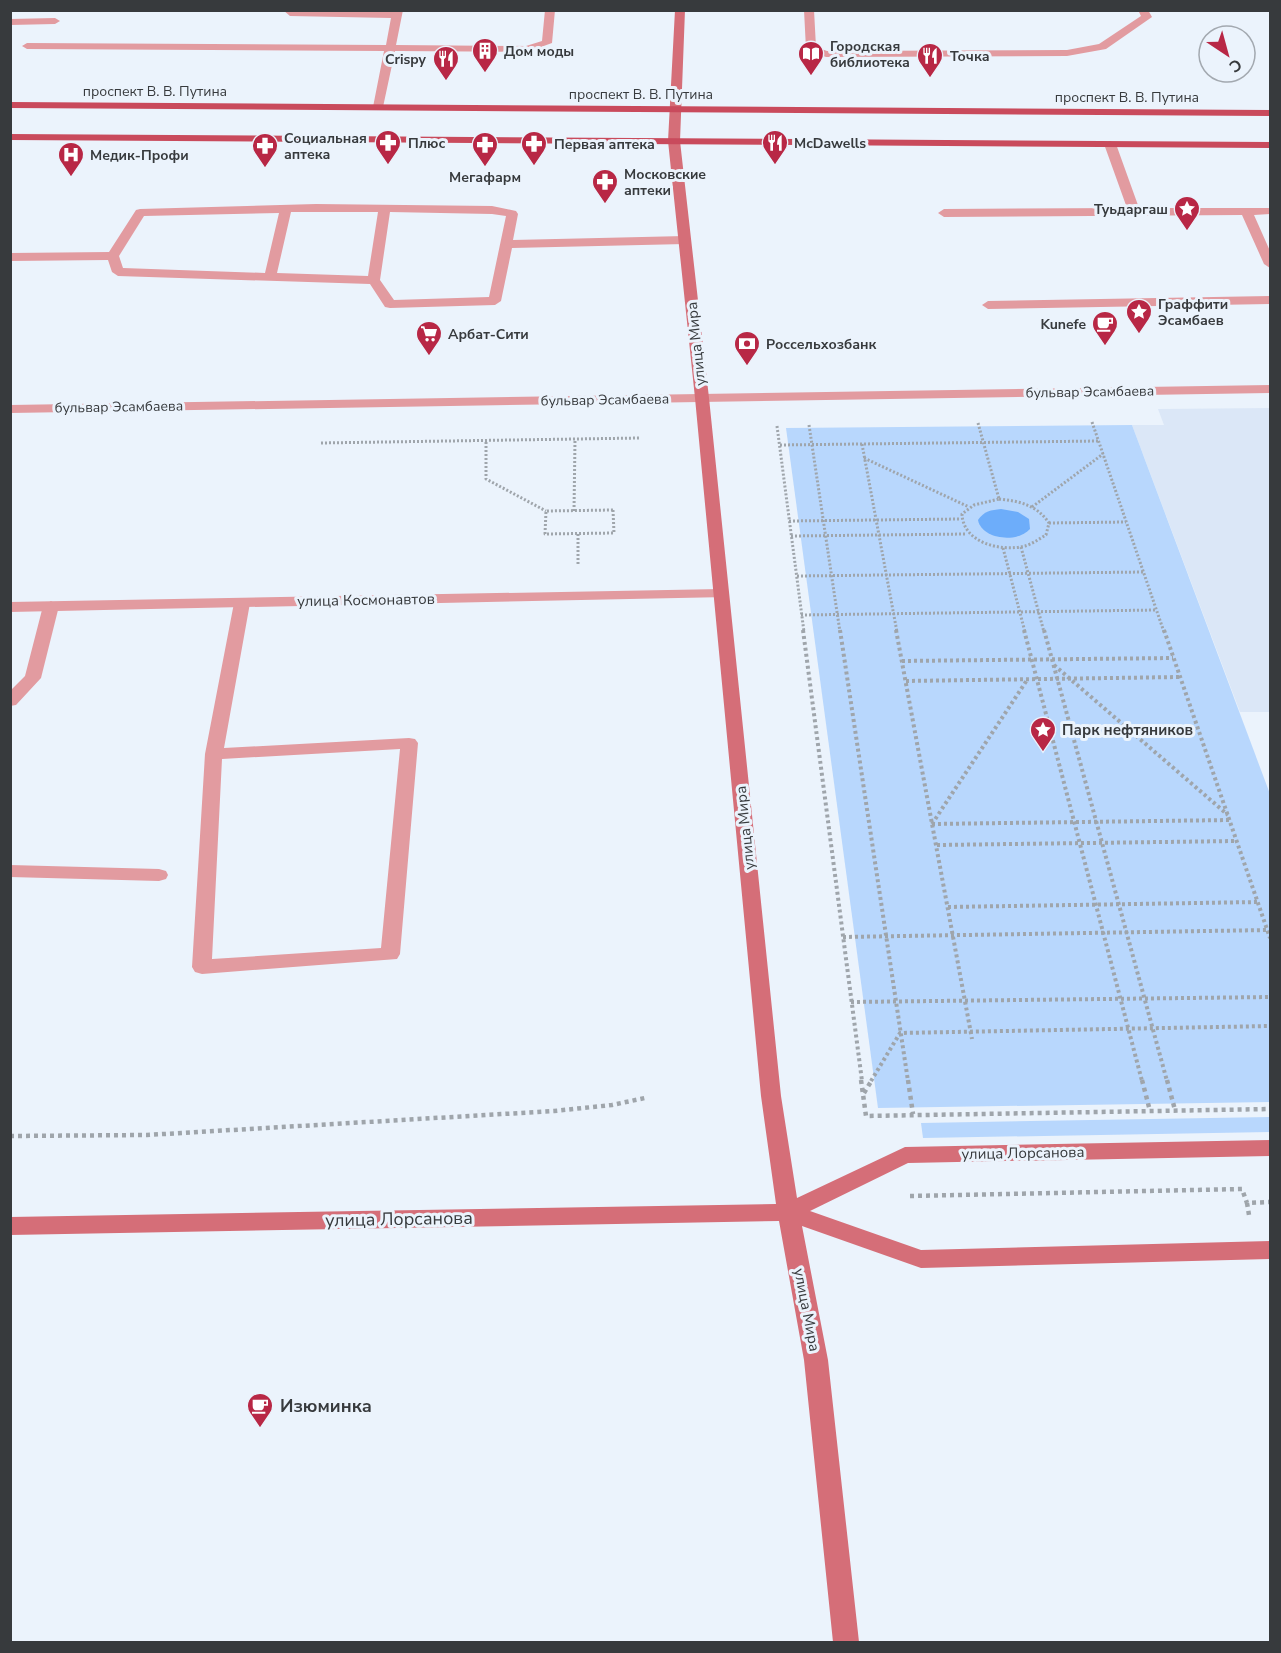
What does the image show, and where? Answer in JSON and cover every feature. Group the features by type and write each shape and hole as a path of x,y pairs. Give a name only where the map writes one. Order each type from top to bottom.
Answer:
{"main road":[{"name":"улица Мира","path":"680,10 674,141 702,398 771,1096 788,1212 816,1360 846,1642"},
{"name":"проспект В. В. Путина","path":"10,105 1270,113"},
{"path":"10,137 1270,145"},
{"name":"улица Лорсанова","path":"788,1212 905,1155 1270,1148"},
{"name":"улица Лорсанова","path":"10,1226 788,1212 921,1258 1270,1250"}],"street":[{"path":"288,10 290,13 397,13 378,107"},
{"path":"27,46 527,49 547,43 550,10"},
{"path":"809,10 812,49 826,54 1067,53 1102,47 1147,17 1143,10"},
{"path":"10,22 55,21"},
{"path":"1110,144 1136,213"},
{"path":"270,277 285,209"},
{"path":"374,280 118,272 113,256 140,213 285,209 385,209 492,210 513,214 495,301 390,304 374,280 385,209"},
{"path":"1246,211 1270,264"},
{"path":"944,213 1270,211"},
{"path":"506,244 685,240"},
{"path":"10,257 113,256"},
{"path":"988,305 1270,300"},
{"name":"бульвар Эсамбаева","path":"10,409 1270,389"},
{"name":"улица Космонавтов","path":"10,607 721,594"},
{"path":"214,754 409,744 390,954 202,967 214,754 242,603"},
{"path":"10,701 33,678 51,606"},
{"path":"10,871 159,874"}],"path":[{"path":"1102,422 1091,422 1270,938"},
{"path":"967,423 989,423"},
{"path":"978,423 999,499"},
{"path":"788,425 777,425 866,1116 1270,1109"},
{"path":"798,425 820,425"},
{"path":"809,425 913,1114"},
{"path":"321,443 575,441 640,438"},
{"path":"574,511 575,441"},
{"path":"780,445 1098,441"},
{"path":"486,442 486,479 546,511 613,510 614,533 545,534 546,511"},
{"path":"862,444 972,1040"},
{"path":"1032,507 1103,454"},
{"path":"864,458 969,507"},
{"path":"999,499 1032,507 1040,511 1049,523 1046,535 1040,540 1021,547 1003,548 983,543 968,534 961,526 960,519 969,507 977,503 999,499"},
{"path":"789,520 960,519"},
{"path":"1049,523 1126,522"},
{"path":"791,536 968,534"},
{"path":"1021,547 1175,1110"},
{"path":"1003,548 1150,1111"},
{"path":"797,576 1144,572"},
{"path":"801,615 1157,610"},
{"path":"902,661 1032,660 1052,662 1173,658"},
{"path":"1052,662 1068,679 1229,818"},
{"path":"906,681 1180,677"},
{"path":"932,824 1028,679"},
{"path":"932,824 1229,818"},
{"path":"937,845 1237,841"},
{"path":"948,907 1259,902"},
{"path":"843,937 1268,930"},
{"path":"851,1002 1270,997"},
{"path":"900,1033 1270,1026"},
{"path":"863,1094 900,1033"},
{"path":"10,1136 147,1135 554,1111 612,1105 645,1098"},
{"path":"910,1196 1242,1189 1247,1203 1270,1202"}],"shaded area":[{"path":"1270,408 1270,712 1240,712 1132,425 1164,425 1158,409"},
{"name":"Парк нефтяников","path":"1132,425 1270,794 1270,1102 878,1108 786,428"},
{"path":"1270,1117 1270,1132 923,1138 921,1123"}],"water":[{"path":"1001,509 1018,512 1029,519 1030,529 1009,538 986,532 978,520 988,512"}],"place":[{"name":"Дом моды","path":"485,74"},
{"name":"Городская библиотека","path":"811,77"},
{"name":"Точка","path":"930,79"},
{"name":"Crispy","path":"446,82"},
{"name":"Плюс","path":"388,166"},
{"name":"McDawells","path":"775,166"},
{"name":"Первая аптека","path":"534,167"},
{"name":"Мегафарм","path":"485,168"},
{"name":"Социальная аптека","path":"265,169"},
{"name":"Медик-Профи","path":"71,178"},
{"name":"Московские аптеки","path":"605,205"},
{"name":"Туьдаргаш","path":"1187,232"},
{"name":"Граффити Эсамбаев","path":"1139,335"},
{"name":"Kunefe","path":"1105,347"},
{"name":"Арбат-Сити","path":"429,357"},
{"name":"Россельхозбанк","path":"747,367"},
{"name":"Парк нефтяников","path":"1043,753"},
{"name":"Изюминка","path":"260,1429"}]}
